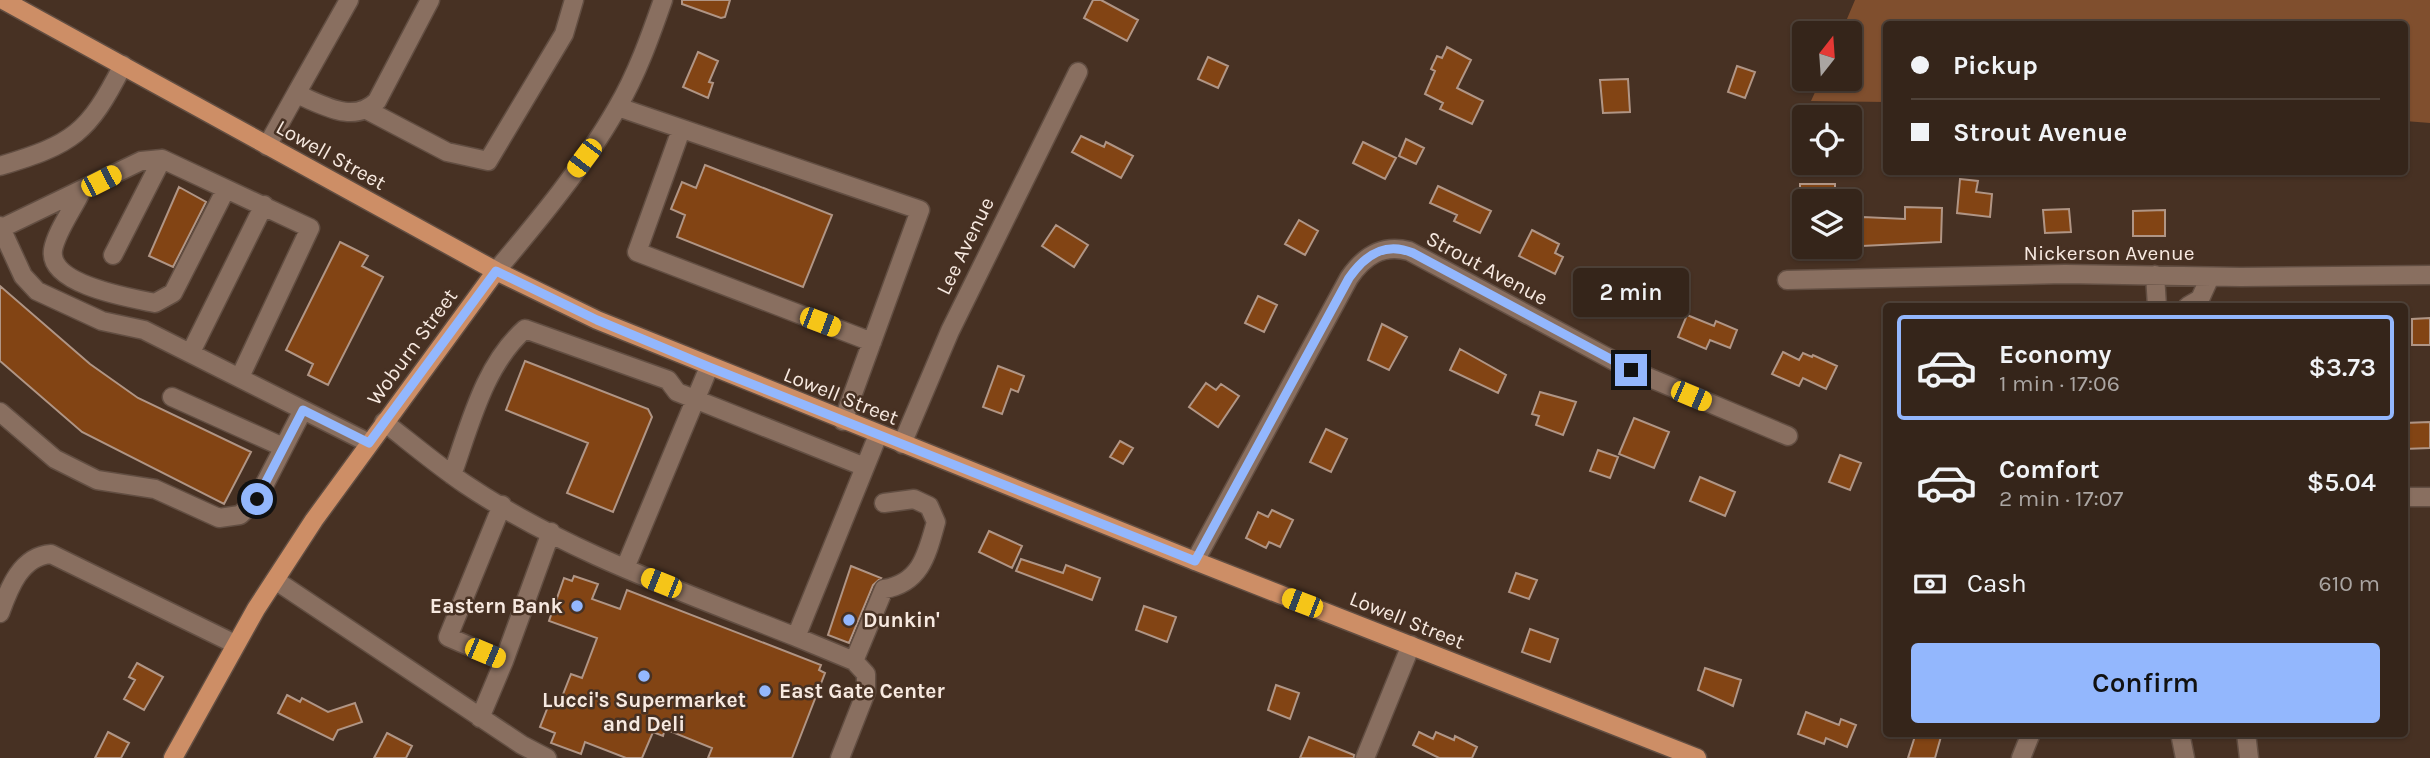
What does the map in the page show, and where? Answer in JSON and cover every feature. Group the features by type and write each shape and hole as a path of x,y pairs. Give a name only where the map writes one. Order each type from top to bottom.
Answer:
{"main road":[{"name":"Lowell Street","path":"3,0 496,271 597,320 878,435 1697,758"},
{"name":"Woburn Street","path":"173,758 235,644 275,580 384,422 496,271"}],"street":[{"path":"267,146 349,0"},
{"path":"296,94 348,114 365,109 379,97 430,0"},
{"path":"365,109 447,152 488,161 564,34 574,0"},
{"name":"Woburn Street","path":"496,271 531,230 618,107 644,51 663,0"},
{"path":"0,166 48,151 74,137 106,99 123,65"},
{"name":"Lee Avenue","path":"902,444 960,310 1077,72"},
{"path":"618,107 920,210 843,421"},
{"path":"681,130 637,252 872,342"},
{"path":"113,255 162,159"},
{"path":"240,377 310,228 162,159 141,161 81,192 0,228 23,276 37,291 102,321 144,330 369,443"},
{"path":"81,192 53,249 54,264 60,271 104,292 155,303 173,293 226,189"},
{"path":"191,352 264,205"},
{"name":"Strout Avenue","path":"1195,561 1349,278 1364,259 1381,250 1396,248 1413,253 1631,370 1788,436"},
{"name":"Nickerson Avenue","path":"1787,280 2065,274 2210,277 2430,275"},
{"path":"2155,275 2157,303"},
{"path":"2193,303 2200,299 2210,277"},
{"path":"452,475 479,398 506,345 524,329 668,380 677,392 865,467"},
{"path":"668,380 677,354"},
{"path":"625,568 709,367"},
{"path":"172,397 283,447"},
{"path":"0,412 55,459 97,480 155,489 219,518 240,515 257,499 303,410"},
{"path":"384,422 452,475 551,532 625,568 854,661 866,674 868,687 840,758"},
{"path":"796,638 878,435"},
{"path":"2408,497 2430,497"},
{"path":"854,661 884,589 902,586 918,571 936,522 929,506 914,499 884,503"},
{"path":"502,505 448,637 504,661"},
{"path":"480,718 551,532"},
{"path":"2,601 27,562 51,554 235,644"},
{"path":"275,580 480,718 547,758"},
{"path":"1365,758 1410,645"},
{"path":"2021,758 2029,737"},
{"path":"2181,737 2185,758"},
{"path":"2246,737 2249,758"}],"shaded area":[{"path":"1855,0 2430,0 2430,123 2408,121 2408,21 1883,21 1883,102 1811,101 1816,91 1862,91 1862,21 1846,21"}],"building":[{"path":"682,0 730,0 725,17 721,18 682,4"},
{"path":"1093,0 1101,0 1138,20 1127,41 1084,18"},
{"path":"1447,47 1471,60 1457,88 1483,101 1472,124 1440,109 1443,103 1425,94 1435,71 1431,69 1437,56 1442,58"},
{"path":"698,52 718,61 709,82 713,83 708,98 683,87"},
{"path":"1208,57 1228,66 1218,88 1198,79"},
{"path":"1737,66 1755,72 1745,98 1728,92"},
{"path":"1628,79 1630,112 1603,113 1600,80"},
{"path":"1081,136 1104,147 1106,142 1133,156 1121,178 1072,152"},
{"path":"1406,139 1424,148 1416,164 1399,156"},
{"path":"1363,142 1396,158 1385,179 1353,163"},
{"path":"705,165 832,215 803,287 677,237 685,215 671,209 682,182 696,188"},
{"path":"1960,179 1978,181 1976,192 1992,194 1990,217 1957,213"},
{"path":"1800,184 1835,184 1835,189 1800,189"},
{"path":"1438,186 1491,211 1480,233 1454,221 1457,215 1430,203"},
{"path":"179,187 206,202 173,267 149,256"},
{"path":"1905,207 1942,208 1941,242 1862,246 1863,217 1905,219"},
{"path":"2069,209 2071,232 2045,233 2043,210"},
{"path":"2165,210 2165,236 2133,236 2133,211"},
{"path":"1299,220 1318,231 1305,255 1285,244"},
{"path":"1056,225 1088,245 1074,267 1042,246"},
{"path":"1532,230 1559,244 1555,253 1563,257 1555,274 1519,256"},
{"path":"340,242 368,256 362,266 383,277 328,385 308,375 313,364 286,350"},
{"path":"1596,279 1608,284 1610,280 1645,294 1637,314 1633,312 1631,317 1588,298"},
{"path":"0,286 90,364 138,398 251,452 224,504 82,432 0,361"},
{"path":"1258,296 1277,305 1264,332 1245,323"},
{"path":"1687,315 1714,326 1716,321 1737,330 1730,348 1710,340 1706,349 1678,337"},
{"path":"2430,318 2430,345 2412,345 2412,319"},
{"path":"1382,324 1407,337 1389,370 1368,360"},
{"path":"1460,349 1506,375 1498,393 1450,370"},
{"path":"1783,352 1799,360 1803,353 1812,357 1813,355 1837,366 1826,389 1803,378 1799,386 1772,374"},
{"path":"525,361 648,409 652,417 613,512 567,493 588,443 506,410"},
{"path":"998,366 1024,376 1018,392 1011,389 1002,414 983,407"},
{"path":"1206,383 1216,390 1221,384 1239,396 1218,427 1189,407"},
{"path":"1540,392 1576,402 1563,435 1536,425 1539,416 1532,414"},
{"path":"1634,418 1669,432 1654,468 1619,454"},
{"path":"2430,422 2430,448 2408,449 2408,423"},
{"path":"1326,429 1347,439 1331,472 1310,462"},
{"path":"1120,441 1133,448 1123,464 1110,457"},
{"path":"1598,450 1618,457 1610,478 1590,471"},
{"path":"1840,455 1861,463 1850,490 1829,482"},
{"path":"1700,477 1735,492 1725,516 1690,501"},
{"path":"1272,510 1293,520 1280,547 1269,542 1266,548 1246,538 1258,512 1268,517"},
{"path":"989,531 1022,546 1012,568 979,552"},
{"path":"1021,559 1063,573 1066,565 1100,578 1092,600 1016,571"},
{"name":"Dunkin'","path":"851,566 881,578 873,585 849,643 828,635"},
{"path":"1516,573 1537,580 1529,599 1509,592"},
{"path":"574,576 598,584 592,599 620,609 627,590 821,665 819,670 825,673 792,758 708,758 712,748 665,729 663,736 653,732 642,758 626,758 585,742 581,754 551,743 555,733 540,727 549,704 558,707 571,674 582,678 597,638 549,621 564,578 572,581"},
{"path":"1144,606 1176,617 1167,642 1136,630"},
{"path":"1530,629 1558,639 1550,662 1522,652"},
{"path":"137,663 163,677 144,710 124,699 135,680 129,677"},
{"path":"1705,668 1741,680 1733,706 1698,690"},
{"path":"1276,685 1299,693 1290,719 1268,710"},
{"path":"287,695 300,702 302,698 328,712 355,703 362,722 338,730 333,740 278,713"},
{"path":"1806,712 1839,725 1841,719 1856,725 1847,747 1826,738 1824,744 1798,734"},
{"path":"108,732 129,743 121,758 95,758"},
{"path":"1419,732 1433,739 1436,732 1454,740 1455,736 1477,747 1472,758 1439,758 1413,745"},
{"path":"387,733 412,746 406,758 374,758"},
{"path":"1309,737 1354,755 1354,758 1300,758"},
{"path":"1915,737 1941,737 1935,758 1908,758"}],"place":[{"name":"Eastern Bank","path":"577,606"},
{"name":"Dunkin'","path":"849,620"},
{"name":"Lucci's Supermarket and Deli","path":"644,676"},
{"name":"East Gate Center","path":"765,691"}],"route":[{"path":"257,499 303,410 369,443 496,271 597,320 709,367 1195,561 1349,278 1372,253 1393,248 1413,253 1631,370"}]}
